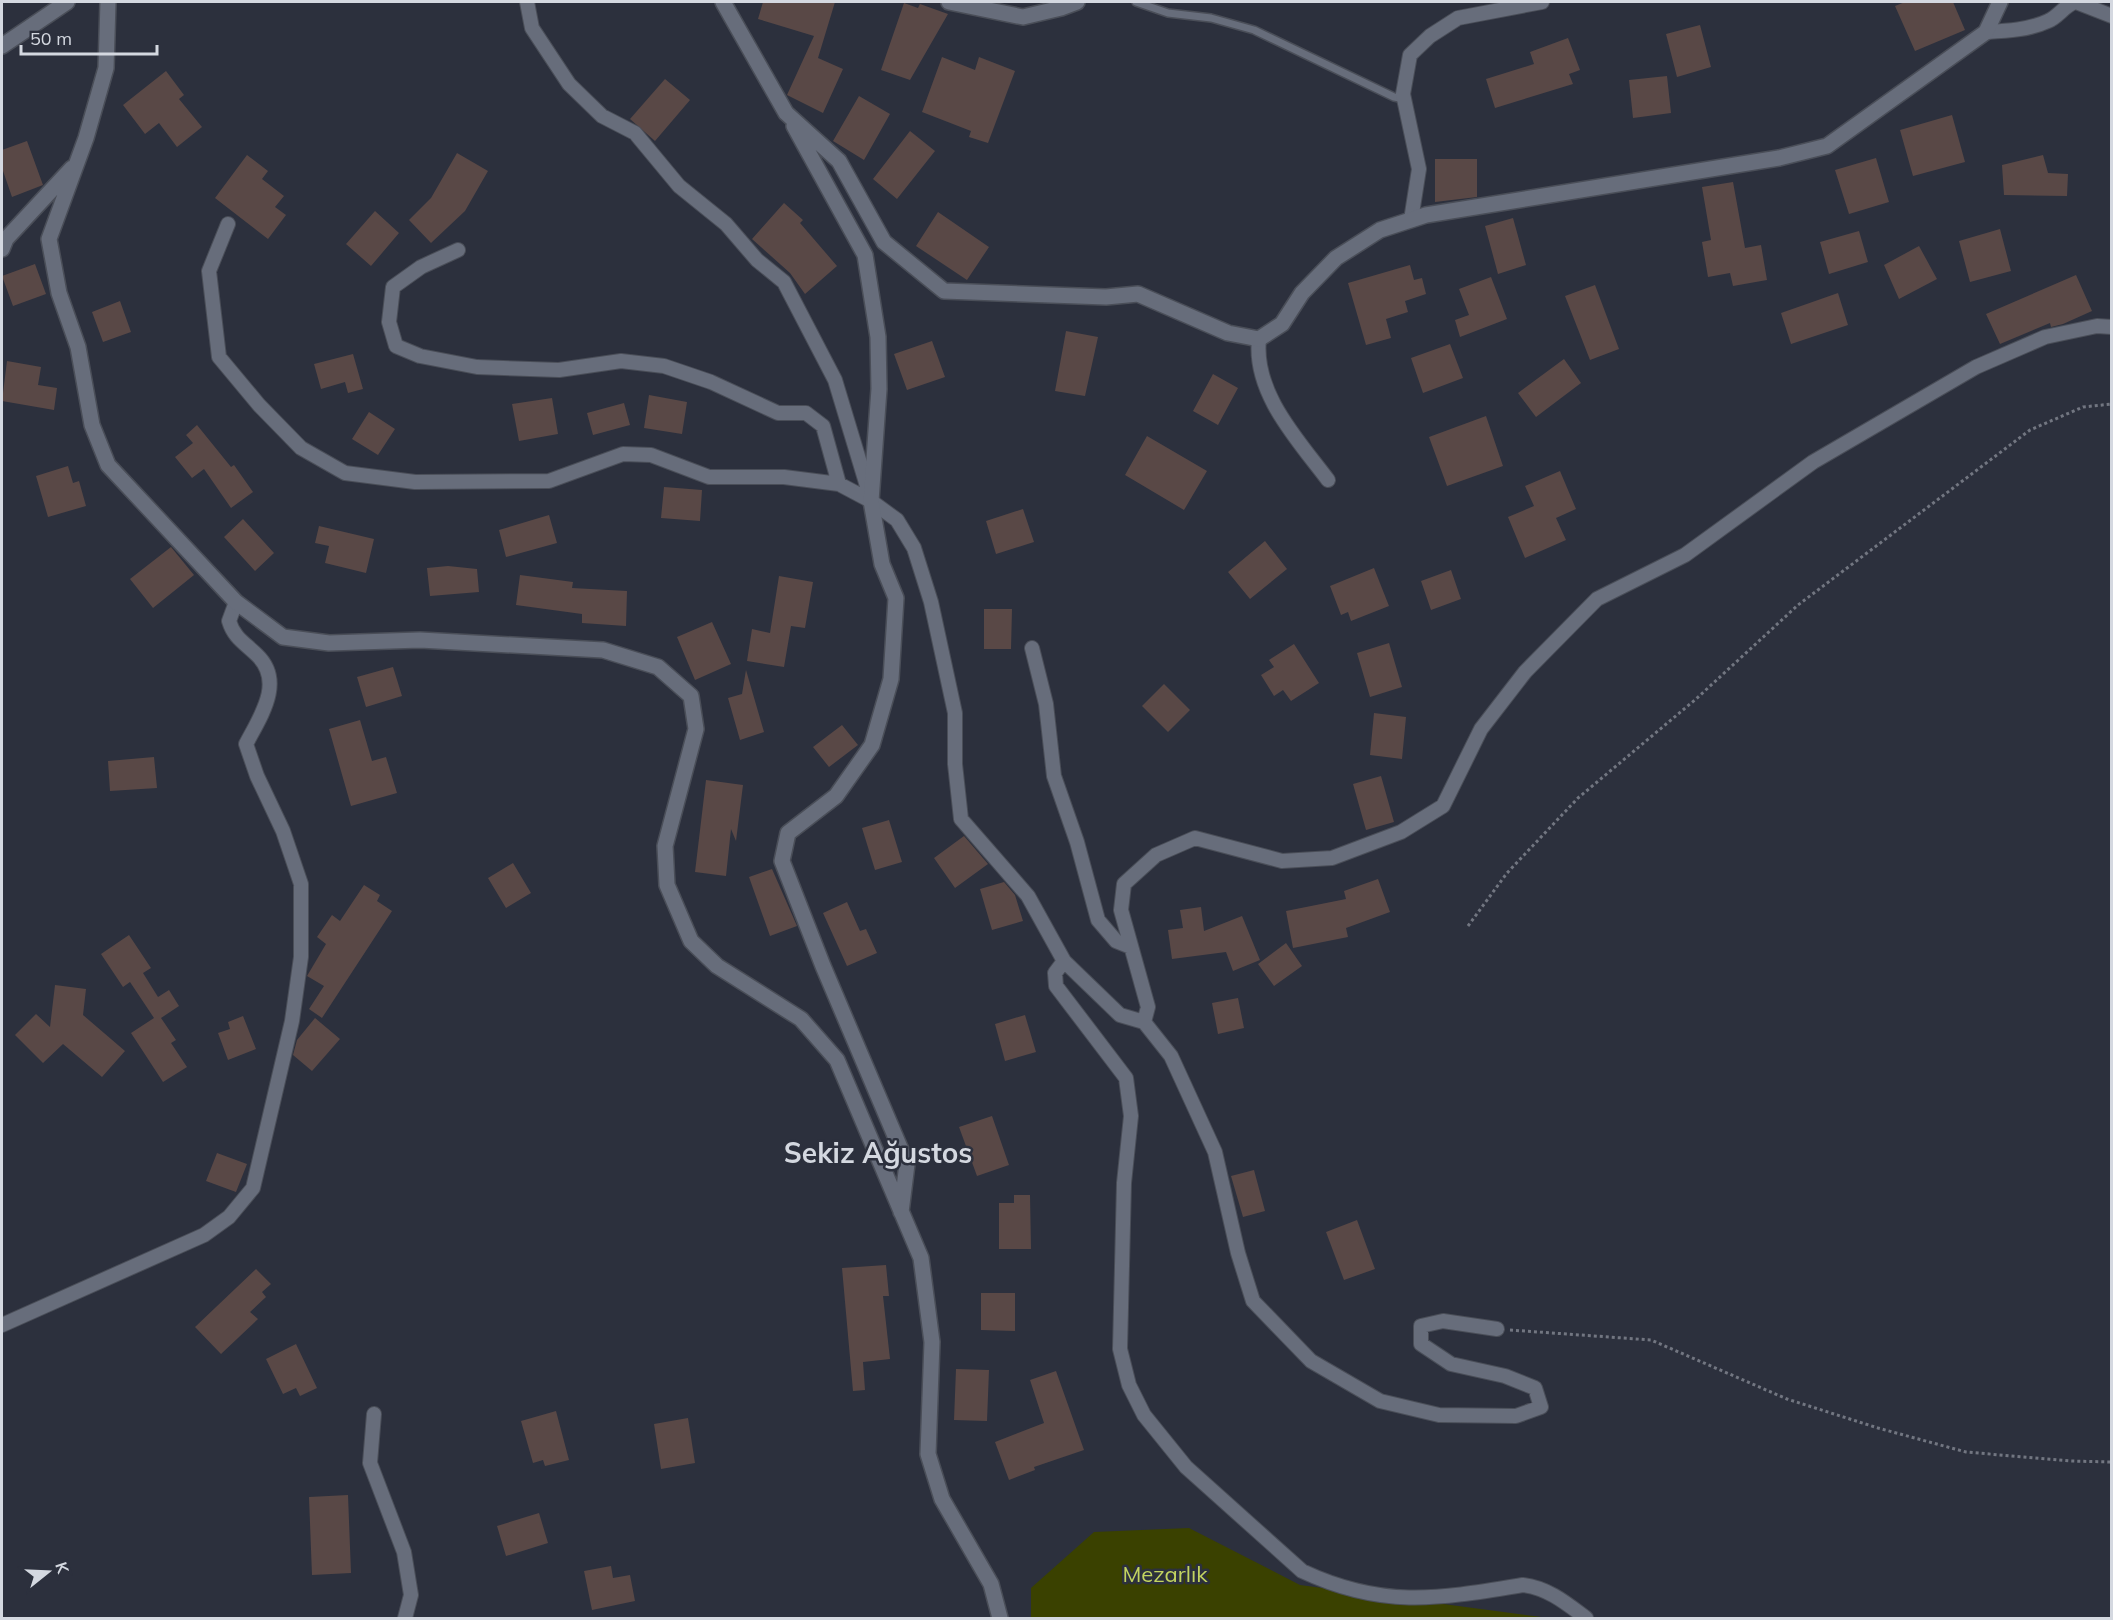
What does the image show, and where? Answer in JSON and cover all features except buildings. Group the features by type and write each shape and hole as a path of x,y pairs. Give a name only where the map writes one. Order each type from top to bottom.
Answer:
{"street":[{"path":"2,46 67,2"},
{"path":"108,2 106,68 50,240 59,292 78,347 92,425 108,465 236,602 283,637 329,643 420,640 603,650 658,667 691,696 696,729 665,846 667,885 691,941 717,966 801,1019 837,1060 921,1258 932,1342 928,1454 942,1500 992,1584 1000,1618"},
{"path":"527,2 532,28 569,84 602,116 635,133 679,186 726,224 757,260 784,282 835,380 871,501 882,564 896,598 891,679 872,745 836,796 788,833 782,861 823,966 907,1164 901,1212"},
{"path":"723,2 865,255 878,337 879,389 871,501"},
{"path":"948,2 1023,16 1077,2"},
{"path":"1411,220 1419,169 1405,99 1410,55 1430,36 1458,18 1542,2"},
{"path":"786,113 839,161 884,242 944,291 1106,297 1138,294 1228,333 1259,339 1282,324 1302,293 1336,258 1380,230 1426,215 1779,158 1827,146 1986,32 2000,2"},
{"path":"1986,32 2012,30 2050,21 2067,5 2075,2 2112,16"},
{"path":"2,249 6,239 76,164"},
{"path":"228,224 208,271 219,357 259,405 301,448 345,473 415,482 549,481 623,454 651,455 710,477 784,477 839,484 871,501 897,520 914,549 932,602 955,713 955,764 961,819 1028,896 1064,961 1120,1015 1144,1022 1171,1056 1215,1152 1238,1253 1253,1301 1311,1361 1380,1401 1438,1415 1516,1416 1541,1407 1535,1388 1505,1376 1452,1364 1421,1344 1421,1326 1443,1320 1497,1329"},
{"path":"458,250 421,267 393,287 389,322 396,346 420,357 477,367 559,370 621,361 664,366 711,382 778,413 806,413 823,426 839,484"},
{"path":"1144,1022 1148,1007 1121,910 1124,884 1156,855 1195,838 1282,861 1332,858 1401,832 1443,806 1481,729 1525,672 1597,599 1685,555 1813,462 1976,367 2045,337 2097,326 2112,327"},
{"path":"1259,339 1257,356 1264,384 1289,428 1328,480"},
{"path":"2,1324 204,1235 229,1216 252,1188 292,1022 301,957 301,884 284,831 257,776 246,744 269,700 271,678 259,657 233,636 228,621 236,602"},
{"path":"1032,648 1046,704 1054,776 1077,842 1098,920 1116,941 1131,946"},
{"path":"1064,961 1055,973 1056,986 1126,1078 1131,1116 1124,1184 1120,1349 1133,1393 1154,1428 1186,1467 1302,1571 1321,1580 1365,1594 1415,1599 1461,1596 1522,1585 1532,1586 1552,1593 1586,1618"},
{"path":"374,1414 370,1463 404,1552 411,1594 405,1618"}],"lane":[{"path":"1136,2 1168,13 1211,18 1254,30 1394,97 1405,99"}],"path":[{"path":"1468,926 1507,873 1578,798 1696,699 1798,605 2030,430 2083,407 2112,404"},
{"path":"1497,1329 1651,1340 1786,1399 1955,1449 2070,1461 2112,1462"}],"green space":[{"name":"Mezarlık","path":"1189,1528 1300,1585 1549,1618 1031,1618 1031,1588 1094,1532"}],"district":[{"name":"Sekiz Ağustos","path":"878,1152"}]}
